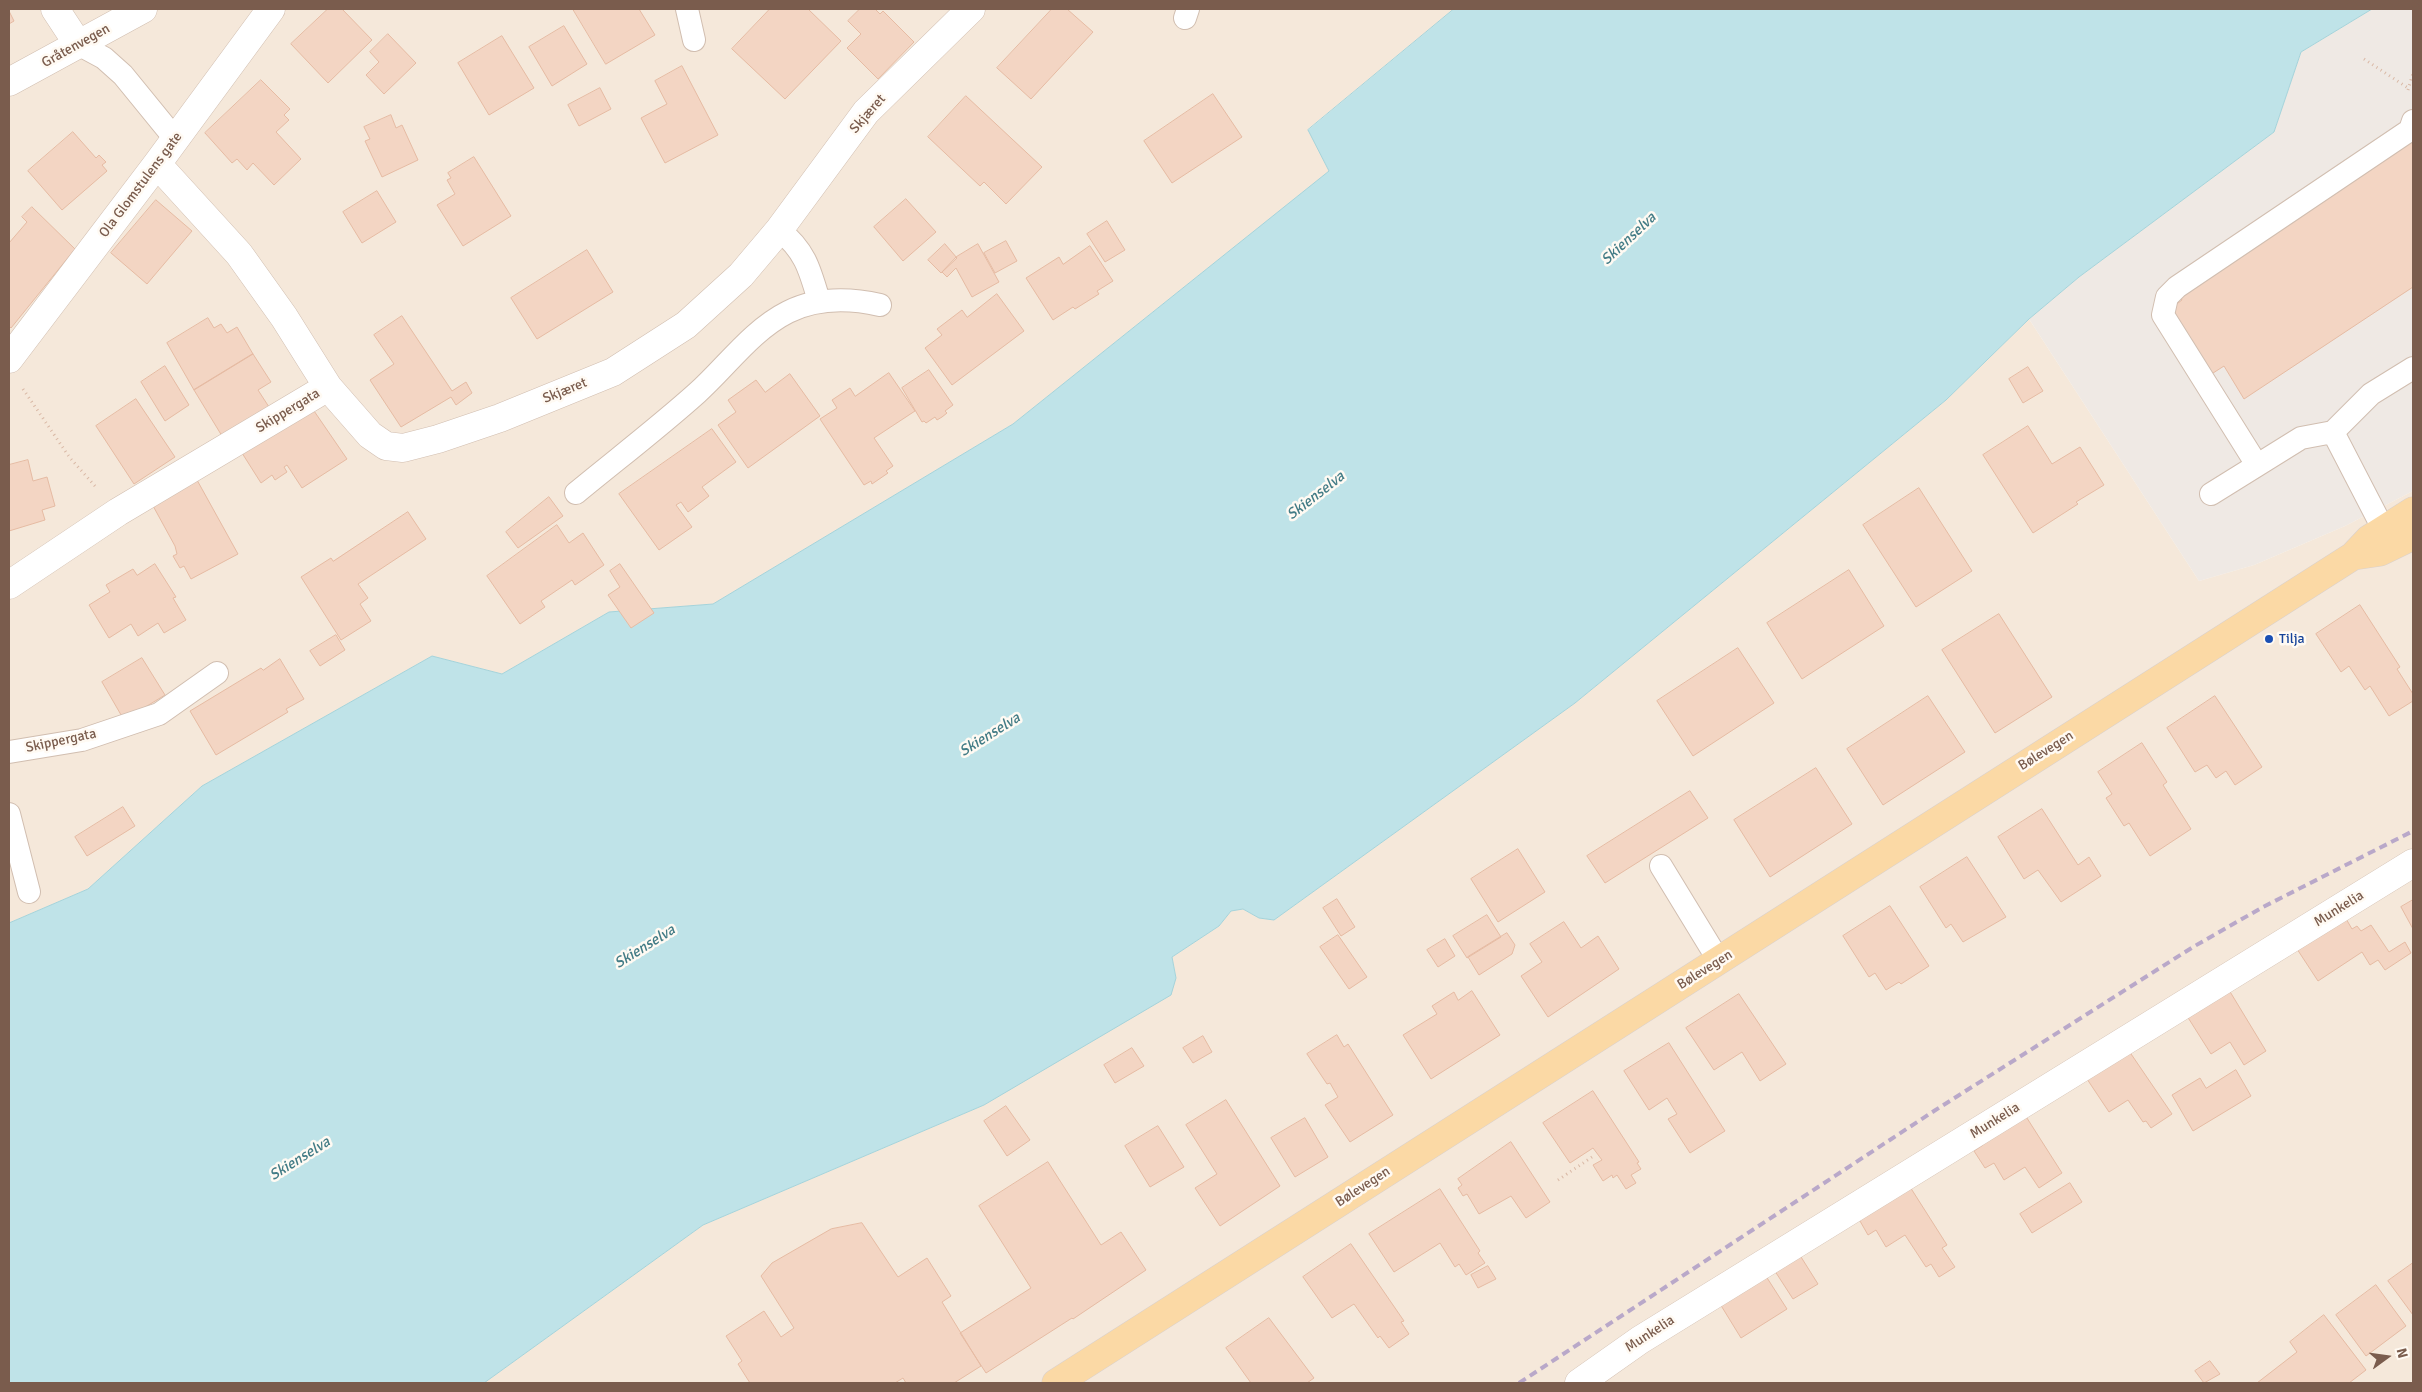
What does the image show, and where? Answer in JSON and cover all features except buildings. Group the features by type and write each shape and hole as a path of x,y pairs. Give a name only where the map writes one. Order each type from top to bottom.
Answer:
{"main road":[{"name":"Bølevegen","path":"1056,1383 2353,556 2380,552 2396,537 2413,511"}],"street":[{"path":"56,9 78,44"},
{"name":"Gråtenvegen","path":"9,82 143,9"},
{"name":"Ola Glomstulens gate","path":"9,359 176,140 271,9"},
{"name":"Skjæret","path":"328,387 370,435 386,446 403,448 438,439 500,418 613,372 686,325 741,275 779,230 866,112 971,9"},
{"name":"Skippergata","path":"9,585 118,512 328,387 284,317 239,254 157,164"},
{"name":"Munkelia","path":"1579,1383 1640,1340 2413,863"}],"lane":[{"path":"687,9 694,40"},
{"path":"78,44 104,58 123,75 176,140"},
{"path":"2257,465 2163,316 2167,297 2177,287 2410,130 2413,121"},
{"path":"779,230 793,242 809,266 819,301"},
{"path":"576,492 697,393 768,324 788,312 819,301 852,299 880,305"},
{"path":"2210,494 2301,438 2333,432 2371,394 2413,368"},
{"path":"2333,432 2372,503 2396,537"},
{"name":"Skippergata","path":"9,752 82,740 159,714 217,673"},
{"path":"9,814 29,892"},
{"path":"1661,866 1720,961"}],"path":[{"path":"2364,59 2408,88"},
{"path":"20,384 70,458 118,512"},
{"path":"1558,1180 1595,1155"}],"shaded area":[{"path":"9,9 1454,9 1308,129 1329,171 1013,424 713,604 609,612 502,674 432,656 202,786 88,889 9,923"},
{"path":"2372,9 2413,9 2413,491 2345,526 2254,565 2199,581 2029,319 2079,277 2274,132 2301,52"},
{"path":"2029,319 2199,581 2254,565 2345,526 2413,491 2413,1383 484,1383 703,1225 984,1105 1176,978 1172,957 1219,926 1231,911 1243,909 1259,918 1274,920 1575,703 1946,400"}],"water":[{"name":"Skienselva","path":"1454,9 2372,9 2301,52 2274,132 2079,277 2029,319 1946,400 1575,703 1274,920 1259,918 1243,909 1231,911 1219,926 1172,957 1176,978 1171,995 984,1105 703,1225 484,1383 9,1383 9,923 88,889 202,786 432,656 502,674 609,612 713,604 1013,424 1329,171 1308,130"}],"railway":[{"path":"1519,1383 1934,1111 2193,947 2263,907 2413,831"}],"place":[{"name":"Tilja","path":"2269,639"}]}
